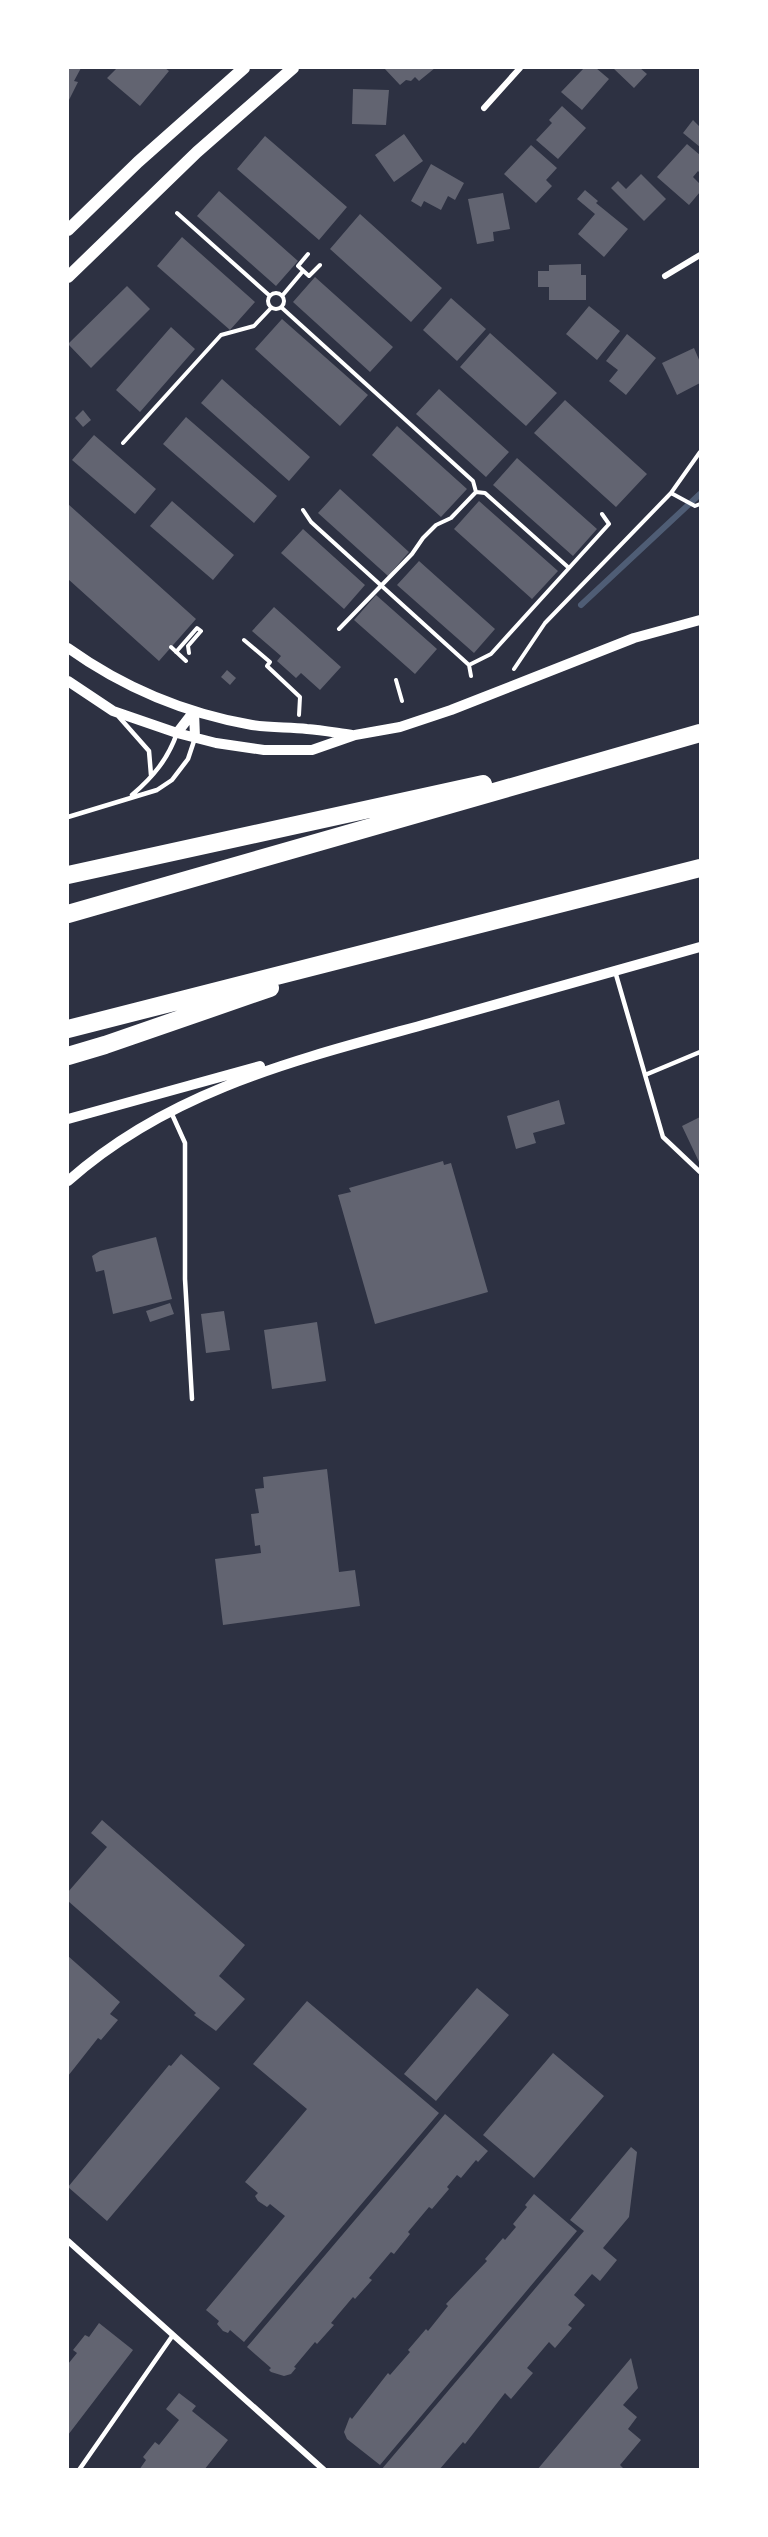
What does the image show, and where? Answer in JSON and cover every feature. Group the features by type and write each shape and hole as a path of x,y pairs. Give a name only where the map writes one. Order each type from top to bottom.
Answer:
{"highway":[{"path":"68,914 700,733"},
{"path":"68,875 646,749"},
{"path":"68,1029 700,868"},
{"path":"68,1056 391,947"}],"main road":[{"path":"68,230 138,162 244,68"},
{"path":"68,277 197,152 293,68"}],"street":[{"path":"484,108 520,68"},
{"path":"665,276 700,255"},
{"path":"68,681 113,711 177,733 216,743 264,750 312,750 356,735 400,727 634,638 700,620"},
{"path":"68,648 127,686 194,711 254,726 309,729 356,735"},
{"path":"177,733 194,711"},
{"path":"194,711 195,738"},
{"path":"68,1119 246,1070 331,1050 700,947"},
{"path":"68,1181 119,1140 170,1110 229,1083 331,1050"},
{"path":"68,2241 324,2469"}],"lane":[{"path":"113,711 149,751 152,776"},
{"path":"130,797 152,776 171,752 177,733"},
{"path":"68,817 157,790 172,780 188,759 195,738"},
{"path":"615,971 663,1137 700,1172"},
{"path":"645,1075 700,1052"},
{"path":"170,1110 185,1143 185,1279 192,1399"},
{"path":"79,2469 173,2335"}],"path":[{"path":"177,213 270,296"},
{"path":"308,254 298,266 303,271 309,276 320,265"},
{"path":"282,296 303,271"},
{"path":"275,293 282,296 284,303 281,307 275,310 271,308 267,302 270,296 275,293"},
{"path":"281,307 473,481 476,492"},
{"path":"123,443 221,334 254,326 271,308"},
{"path":"501,690 545,623 671,493 700,452"},
{"path":"476,492 485,493 569,568"},
{"path":"339,629 412,554 436,525 451,518 476,492"},
{"path":"671,493 695,506 700,504"},
{"path":"303,510 311,522 469,665 471,676"},
{"path":"469,665 490,654 609,524 602,514"},
{"path":"176,652 197,628 201,631 188,646 189,653"},
{"path":"244,640 270,662 267,666 300,697 300,715"},
{"path":"171,647 186,661"},
{"path":"396,680 402,701"}],"building":[{"path":"68,68 81,68 74,81 78,82 68,102"},
{"path":"117,68 165,68 169,71 140,106 107,78"},
{"path":"384,68 435,68 419,81 415,77 400,85"},
{"path":"584,68 596,68 609,79 582,110 561,92"},
{"path":"613,68 640,68 647,74 634,88"},
{"path":"353,89 389,90 386,125 352,124"},
{"path":"562,106 586,128 558,159 536,140 552,123 549,120"},
{"path":"693,120 700,127 700,147 683,133"},
{"path":"404,134 423,161 394,182 375,155"},
{"path":"265,136 347,207 319,240 237,169"},
{"path":"687,144 700,155 700,173 698,171 693,177 700,184 700,192 689,205 657,177"},
{"path":"531,145 557,168 546,180 552,186 536,203 504,174"},
{"path":"431,164 464,183 455,200 448,196 441,210 424,201 421,207 411,201"},
{"path":"641,174 666,199 644,221 611,188 618,181 626,189"},
{"path":"585,190 598,201 596,203 628,229 604,257 578,234 595,214 577,199"},
{"path":"219,191 298,261 276,286 197,216"},
{"path":"503,193 510,229 493,232 494,241 477,244 468,199"},
{"path":"360,214 442,288 411,322 330,249"},
{"path":"182,237 255,302 230,330 157,266"},
{"path":"581,264 581,275 586,275 586,300 549,300 549,287 538,287 538,271 549,271 549,265"},
{"path":"315,277 393,347 370,372 293,302"},
{"path":"127,286 150,309 91,368 68,344"},
{"path":"451,298 486,329 457,361 423,330"},
{"path":"589,306 620,331 597,360 566,334"},
{"path":"282,319 368,395 340,426 255,349"},
{"path":"171,327 195,349 140,412 116,390"},
{"path":"490,333 557,393 526,426 460,367"},
{"path":"627,334 656,358 626,395 609,381 618,370 606,361"},
{"path":"694,348 700,362 700,383 677,395 662,363"},
{"path":"222,379 310,457 289,481 201,403"},
{"path":"439,389 509,452 486,477 416,414"},
{"path":"565,400 647,474 616,507 534,433"},
{"path":"83,410 91,420 83,427 75,418"},
{"path":"186,417 277,496 254,523 163,444"},
{"path":"397,426 467,489 441,517 372,455"},
{"path":"94,435 156,489 135,514 72,460"},
{"path":"517,458 597,529 573,556 493,485"},
{"path":"340,489 409,552 388,576 318,513"},
{"path":"172,501 234,555 213,580 150,526"},
{"path":"479,501 558,571 532,599 454,529"},
{"path":"68,504 196,619 159,661 68,579"},
{"path":"303,529 365,585 344,609 281,553"},
{"path":"419,561 495,629 474,653 397,585"},
{"path":"376,595 437,649 415,674 354,620"},
{"path":"274,607 341,667 320,690 301,673 296,678 277,661 281,656 252,631"},
{"path":"227,670 236,678 230,685 221,677"},
{"path":"559,1100 565,1124 533,1133 536,1143 516,1149 507,1116"},
{"path":"700,1117 700,1164 682,1126"},
{"path":"443,1161 444,1165 451,1163 488,1292 375,1324 338,1195 351,1192 349,1188"},
{"path":"156,1237 172,1299 113,1314 104,1270 96,1272 92,1256 100,1251"},
{"path":"170,1303 174,1314 150,1322 146,1311"},
{"path":"224,1311 230,1350 206,1353 201,1314"},
{"path":"317,1322 326,1381 272,1389 264,1330"},
{"path":"327,1469 339,1572 355,1570 360,1606 223,1625 215,1559 261,1553 260,1545 255,1546 251,1514 259,1513 255,1489 264,1488 263,1477"},
{"path":"102,1820 245,1945 219,1976 245,1999 216,2031 194,2015 196,2013 68,1901 68,1892 107,1847 91,1833"},
{"path":"68,1956 120,2002 110,2014 118,2020 101,2040 98,2038 68,2076"},
{"path":"477,1988 509,2015 436,2101 404,2074"},
{"path":"307,2001 439,2113 244,2342 230,2330 228,2333 223,2331 217,2324 219,2321 206,2310 285,2216 270,2204 267,2207 258,2201 255,2196 258,2193 245,2182 307,2109 253,2064"},
{"path":"553,2053 604,2096 534,2178 483,2135"},
{"path":"181,2054 220,2088 107,2221 68,2187 169,2065 171,2066"},
{"path":"445,2114 488,2151 478,2162 476,2160 461,2178 457,2175 447,2187 449,2189 432,2209 429,2207 408,2232 410,2234 394,2254 391,2252 369,2278 372,2280 355,2299 353,2297 331,2323 334,2325 317,2344 315,2342 291,2374 284,2376 271,2372 269,2370 271,2368 247,2347"},
{"path":"631,2147 637,2152 629,2217 603,2248 617,2260 600,2281 592,2274 574,2295 585,2305 568,2325 572,2328 555,2348 549,2342 527,2368 533,2373 511,2399 505,2393 465,2444 463,2442 439,2470 381,2470 584,2231 570,2220"},
{"path":"534,2194 577,2231 380,2465 347,2439 344,2432 350,2417 352,2419 388,2373 390,2375 410,2352 408,2350 426,2329 428,2331 448,2306 446,2304 487,2261 485,2259 503,2238 505,2240 516,2227 513,2224"},
{"path":"99,2323 133,2350 68,2435 68,2364 77,2353 73,2350 85,2335 89,2337"},
{"path":"631,2358 638,2388 623,2405 637,2417 628,2429 641,2440 620,2465 625,2470 537,2470"},
{"path":"179,2393 196,2406 192,2411 228,2440 204,2470 139,2470 146,2460 143,2457 155,2442 159,2445 179,2420 166,2409"}],"waterway":[{"path":"581,605 700,494"}]}
